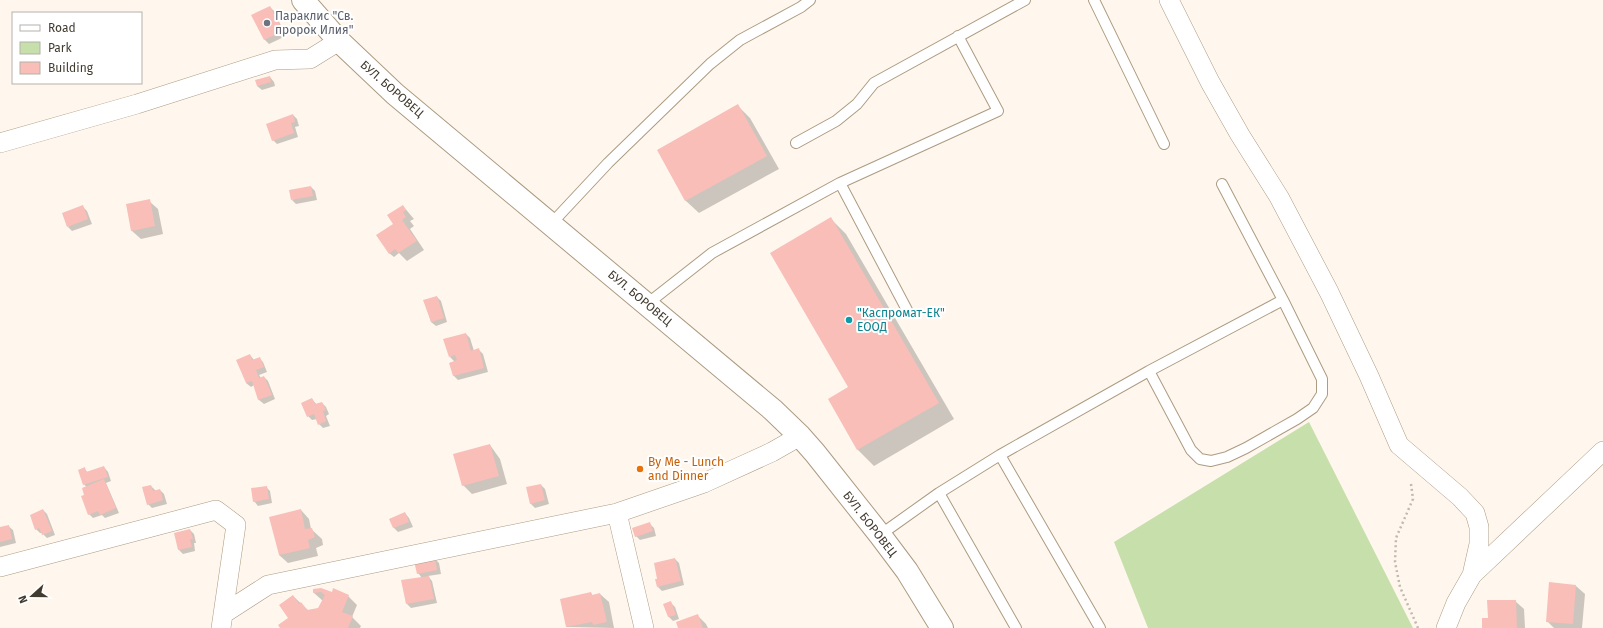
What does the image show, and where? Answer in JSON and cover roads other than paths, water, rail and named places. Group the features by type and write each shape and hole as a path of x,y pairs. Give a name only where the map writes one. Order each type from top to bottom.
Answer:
{"street":[{"name":"БУЛ. БОРОВЕЦ","path":"303,0 339,41 395,94 773,410 800,436 880,535 906,571 942,628"},
{"path":"1169,0 1210,82 1240,136 1279,197 1329,292 1369,376 1399,445 1456,493 1475,513 1480,527 1479,544 1472,575"},
{"path":"0,143 136,104 275,60 310,59 339,41"},
{"path":"222,621 268,585 617,513 704,483 772,452 800,436"},
{"path":"1446,628 1456,603 1472,575 1603,451"},
{"path":"0,567 216,510 236,525 222,621"},
{"path":"617,513 644,628"}],"lane":[{"path":"551,224 608,163 710,64 740,40 801,7 810,0"},
{"path":"796,143 836,121 858,104 874,83 1025,0"},
{"path":"1094,0 1164,144"},
{"path":"647,304 712,253 840,183 998,111 958,36"},
{"path":"840,183 907,310"},
{"path":"1149,371 1191,450 1200,459 1211,460 1227,457 1246,448 1314,408 1322,394 1322,379 1283,300 1222,184"},
{"path":"880,535 939,493 1000,455 1149,371 1283,300"},
{"path":"1000,455 1100,628"},
{"path":"939,493 1016,628"}],"place":[{"name":"Параклис \"Св. пророк Илия\"","path":"267,23"},
{"name":"\"Каспромат-ЕК\" ЕООД","path":"849,320"},
{"name":"By Me - Lunch and Dinner","path":"640,469"}]}
